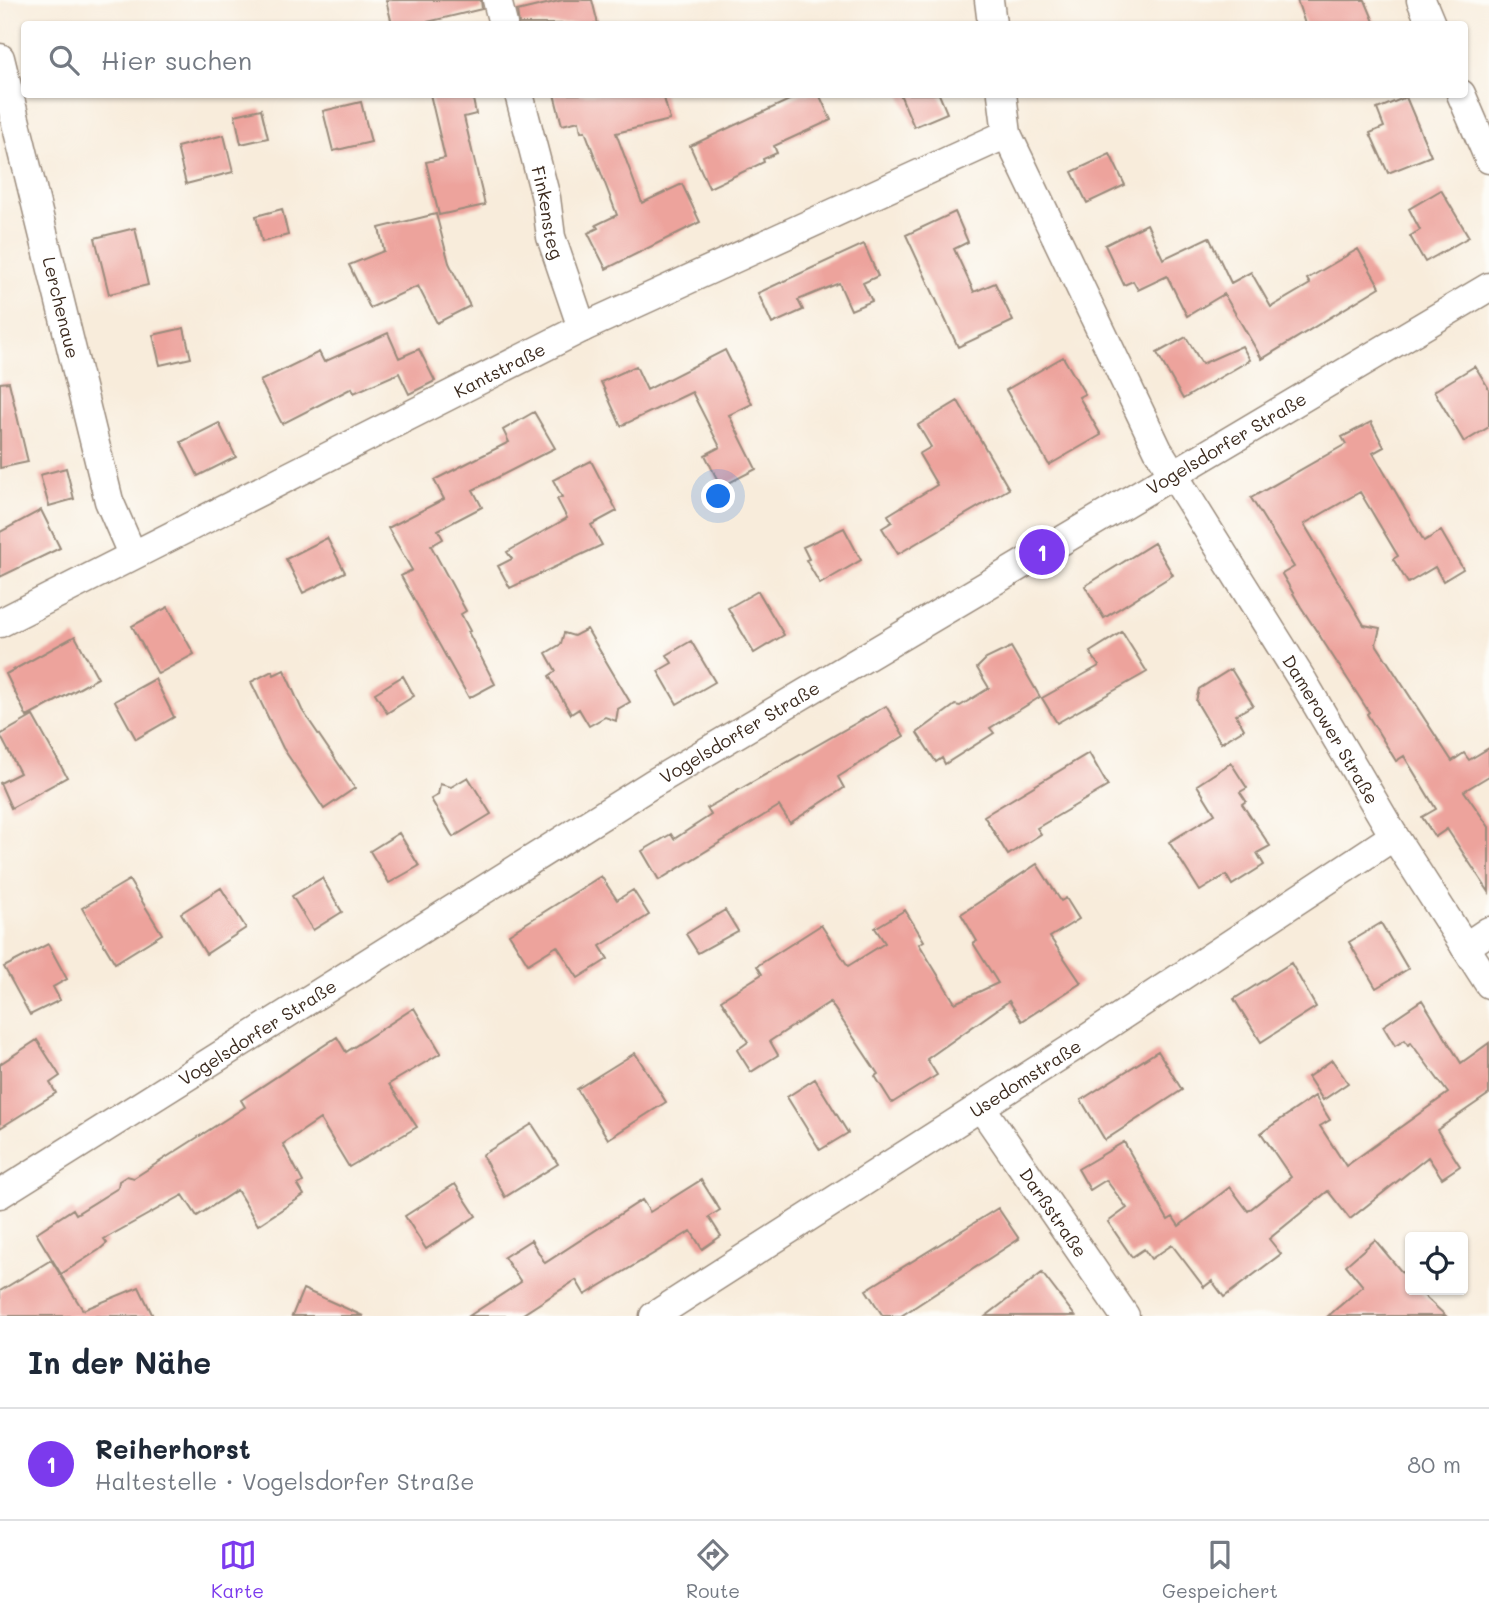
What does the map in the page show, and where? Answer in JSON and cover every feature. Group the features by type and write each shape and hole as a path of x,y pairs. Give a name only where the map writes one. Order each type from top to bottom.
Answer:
{"street":[{"path":"497,0 502,21"},
{"path":"989,0 992,21"},
{"path":"1421,0 1430,21"},
{"name":"Lerchenaue","path":"0,58 109,501 132,554"},
{"name":"Finkensteg","path":"520,98 546,198 551,237 582,328"},
{"name":"Damerower Straße","path":"1002,98 1007,134 1101,335 1173,474 1304,683 1394,836 1489,984"},
{"path":"1463,98 1489,159"},
{"name":"Kantstraße","path":"0,623 582,328 1007,134"},
{"name":"Vogelsdorfer Straße","path":"0,1194 652,784 1489,287"},
{"name":"Usedomstraße","path":"654,1316 981,1107 1394,836"},
{"path":"1465,947 1489,931"},
{"name":"Darßstraße","path":"981,1107 1125,1316"}],"building":[{"path":"386,0 481,0 482,9 432,21 391,21"},
{"path":"563,0 592,0 597,21 519,21 517,11"},
{"path":"1297,0 1365,0 1374,21 1304,21"},
{"path":"431,98 473,98 476,114 464,117 485,205 439,215 426,162 445,158"},
{"path":"555,98 664,98 670,120 616,133 642,203 682,184 700,222 606,269 588,233 598,228 596,225 617,215 585,131 581,132 579,121 562,125"},
{"path":"793,98 821,98 831,120 774,146 777,153 763,159 764,162 709,188 690,146"},
{"path":"902,98 941,98 947,113 914,127"},
{"path":"1406,98 1431,156 1388,173 1370,133 1384,127 1377,109"},
{"path":"361,102 371,142 333,151 323,111"},
{"path":"261,109 268,138 241,144 235,115"},
{"path":"224,135 233,172 186,184 177,147"},
{"path":"1110,154 1125,185 1087,203 1072,172"},
{"path":"1441,190 1469,237 1425,262 1410,236 1420,230 1409,209"},
{"path":"282,209 288,235 262,242 256,216"},
{"path":"955,212 968,242 954,249 974,292 995,283 1013,321 958,347 906,235"},
{"path":"436,214 449,263 470,306 437,323 418,286 370,308 349,265 384,251 379,228"},
{"path":"1147,224 1163,259 1209,237 1231,283 1251,272 1271,307 1310,284 1307,279 1358,249 1380,287 1262,359 1224,294 1187,316 1167,276 1138,290 1133,281 1124,285 1105,245"},
{"path":"135,228 148,285 109,294 95,238"},
{"path":"864,244 878,276 863,283 872,301 851,310 839,283 798,300 803,310 772,324 758,293"},
{"path":"184,328 191,358 160,365 153,335"},
{"path":"388,333 399,358 419,349 435,381 409,394 399,373 354,393 352,388 282,424 260,381 319,352 324,362"},
{"path":"1186,337 1202,364 1242,346 1250,360 1183,399 1157,353"},
{"path":"725,350 752,404 729,415 756,469 721,487 705,455 720,447 692,392 621,426 601,382 636,366 647,390"},
{"path":"1063,357 1085,394 1079,397 1101,435 1049,465 1006,390"},
{"path":"1475,366 1489,389 1489,427 1464,442 1434,391"},
{"path":"9,382 28,462 0,468 0,383"},
{"path":"958,401 1009,489 898,554 882,528 892,522 888,515 937,485 919,454 931,447 918,425"},
{"path":"534,412 555,448 473,490 482,507 438,530 443,539 431,546 466,611 461,614 470,631 468,632 495,684 469,698 401,576 412,570 388,528 444,499 434,480 509,442 503,430"},
{"path":"1371,422 1384,447 1373,453 1424,541 1441,531 1463,569 1443,581 1435,567 1408,583 1393,559 1398,556 1360,492 1304,524 1364,625 1380,628 1376,644 1452,761 1464,753 1469,760 1489,748 1489,776 1464,791 1489,827 1489,892 1447,829 1435,837 1422,817 1436,809 1404,756 1396,761 1367,714 1369,712 1301,607 1282,574 1294,567 1251,498 1346,444 1342,437"},
{"path":"219,423 236,457 198,476 181,442"},
{"path":"591,461 617,511 591,525 602,545 510,588 498,566 512,559 507,552 567,518 557,499 562,497 553,480"},
{"path":"66,468 74,499 49,506 40,475"},
{"path":"41,510 60,548 0,577 0,532"},
{"path":"844,528 861,560 820,584 806,560 809,559 803,547"},
{"path":"327,538 345,572 303,593 286,559"},
{"path":"1154,543 1173,575 1104,618 1085,586"},
{"path":"758,591 784,635 754,653 728,608"},
{"path":"168,607 194,654 158,674 132,626"},
{"path":"587,629 630,702 618,709 616,721 605,717 589,726 579,709 571,714 549,676 556,671 546,653 561,644 564,633 574,636"},
{"path":"1122,632 1147,672 1057,723 1042,698 1099,666 1090,652"},
{"path":"75,636 98,678 27,717 6,674"},
{"path":"691,641 715,682 677,704 658,671 672,663 667,655"},
{"path":"1011,647 1040,697 990,728 994,733 945,764 942,758 936,762 917,733 955,705 960,706 989,688 977,668 986,659"},
{"path":"1231,669 1253,705 1236,715 1244,729 1221,743 1196,701 1199,689"},
{"path":"284,670 302,710 355,788 324,809 283,748 251,682 272,671 274,675"},
{"path":"403,676 414,696 387,713 375,693"},
{"path":"155,679 174,717 136,739 115,701"},
{"path":"886,706 904,736 838,777 844,788 790,823 779,806 659,880 642,851 671,834 674,839 711,815 707,808"},
{"path":"33,716 67,777 11,808 0,783 20,773 0,735"},
{"path":"1089,753 1108,786 1037,828 1041,834 1008,855 984,816"},
{"path":"1231,763 1247,788 1240,792 1246,801 1242,804 1270,846 1257,853 1264,865 1232,885 1226,875 1200,891 1169,842 1215,814 1197,785"},
{"path":"468,777 491,814 453,837 431,799 438,795 440,784 451,787"},
{"path":"399,833 419,866 389,883 370,851"},
{"path":"1037,864 1061,901 1066,898 1079,919 1050,937 1081,983 1022,1021 1009,1001 927,1059 937,1075 892,1103 875,1076 878,1074 830,1002 770,1041 778,1055 751,1072 737,1050 748,1042 721,1000 762,974 757,966 821,925 848,966 885,943 875,928 905,910 924,941 919,944 955,1003 998,983 973,943 977,941 961,914"},
{"path":"601,876 617,900 633,890 649,915 600,946 608,959 578,978 557,946 528,964 509,934"},
{"path":"322,878 342,912 313,930 292,896"},
{"path":"129,880 162,934 115,963 82,908"},
{"path":"221,888 246,928 206,954 181,913"},
{"path":"725,910 738,931 698,953 686,934"},
{"path":"1381,923 1408,969 1376,988 1349,942"},
{"path":"48,944 67,979 53,987 60,1000 30,1015 4,967"},
{"path":"1291,963 1316,1007 1261,1042 1234,999"},
{"path":"1422,1000 1461,1063 1489,1043 1489,1094 1437,1130 1460,1166 1442,1178 1428,1157 1350,1219 1328,1191 1269,1239 1281,1254 1224,1297 1212,1281 1204,1287 1172,1245 1151,1259 1144,1249 1132,1257 1108,1222 1127,1208 1106,1180 1090,1190 1078,1169 1124,1142 1168,1220 1173,1217 1179,1226 1230,1187 1248,1211 1291,1177 1261,1133 1315,1096 1330,1120 1320,1126 1346,1166 1448,1093 1411,1043 1408,1045 1405,1040 1395,1046 1383,1026"},
{"path":"414,1008 441,1053 389,1084 417,1127 349,1167 320,1119 283,1144 303,1182 298,1185 304,1195 258,1225 237,1190 197,1216 183,1195 104,1239 107,1243 99,1250 61,1274 36,1233 73,1209 76,1214 118,1188 119,1181 127,1176 134,1178 245,1107 241,1100 337,1037 346,1052"},
{"path":"37,1040 60,1076 50,1083 56,1093 0,1128 0,1064"},
{"path":"1158,1051 1182,1090 1105,1140 1081,1100"},
{"path":"635,1053 666,1102 608,1139 577,1089"},
{"path":"1332,1060 1348,1083 1323,1100 1308,1077"},
{"path":"815,1079 848,1133 820,1150 787,1097"},
{"path":"532,1124 558,1164 505,1197 482,1155"},
{"path":"701,1180 720,1210 709,1217 721,1236 702,1249 691,1231 585,1295 576,1280 520,1316 469,1316 521,1282 504,1257 531,1240 545,1263 642,1200 650,1212"},
{"path":"455,1184 476,1216 426,1249 405,1216"},
{"path":"998,1208 1019,1239 901,1316 883,1316 866,1290"},
{"path":"1375,1240 1405,1276 1405,1295 1423,1295 1446,1316 1328,1316 1363,1286 1346,1265"},
{"path":"51,1260 83,1310 139,1287 153,1316 0,1316 0,1291"},
{"path":"1042,1273 1075,1316 986,1316"},
{"path":"303,1289 363,1316 292,1316"}],"place":[{"name":"Reiherhorst","path":"1042,552"}]}
